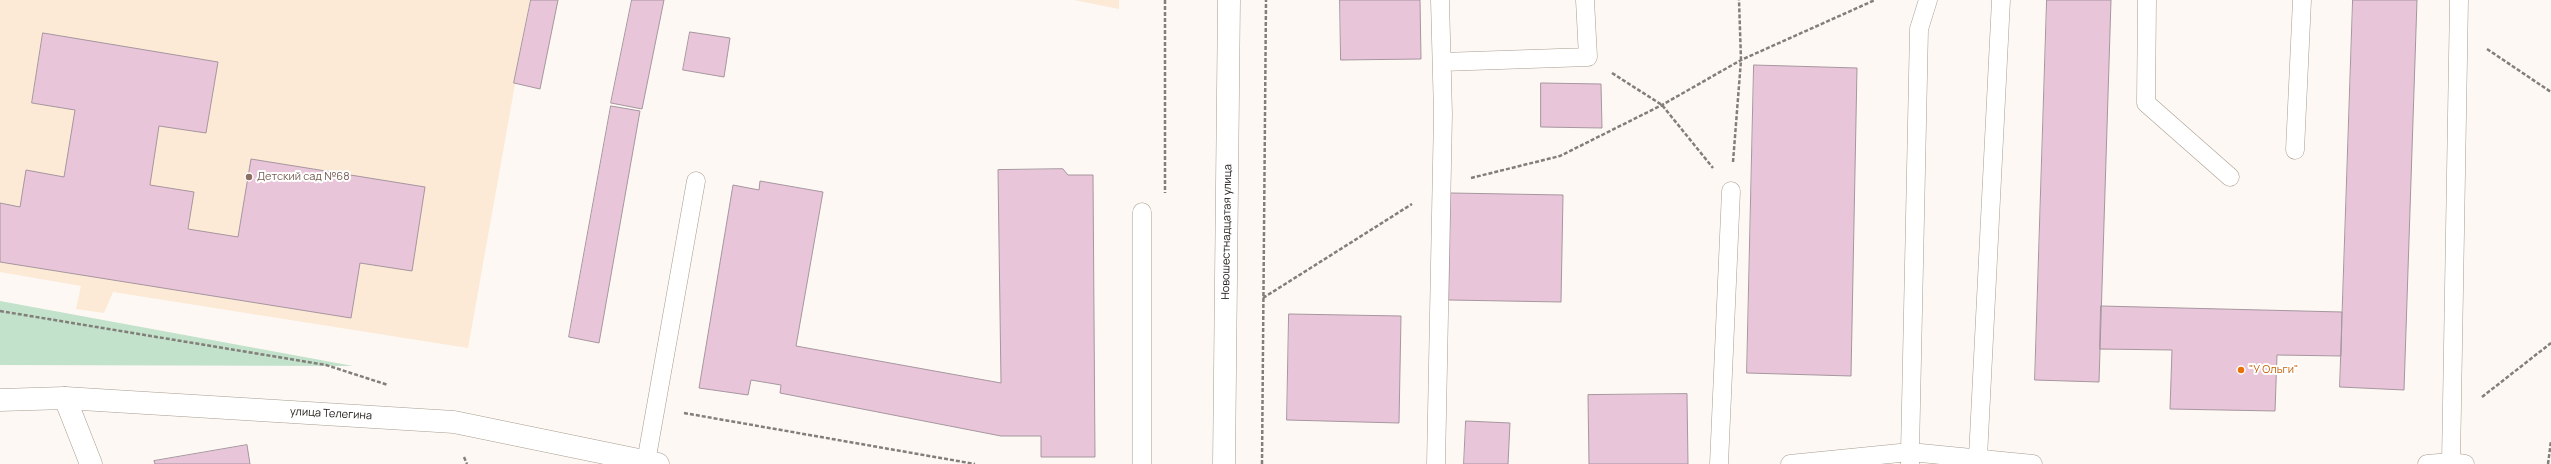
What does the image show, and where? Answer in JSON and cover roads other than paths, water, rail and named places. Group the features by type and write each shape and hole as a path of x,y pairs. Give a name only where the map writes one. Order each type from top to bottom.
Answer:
{"street":[{"name":"Новошестнадцатая улица","path":"1224,464 1229,0"},
{"name":"улица Телегина","path":"0,400 65,398 454,422 652,463"},
{"path":"65,398 91,464"}],"lane":[{"path":"1436,464 1442,62 1440,0"},
{"path":"1442,62 1588,58 1585,0"},
{"path":"1910,458 1919,30 1928,0"},
{"path":"1978,458 2001,0"},
{"path":"2147,0 2146,104 2230,177"},
{"path":"2295,150 2302,0"},
{"path":"2427,464 2458,463 2452,420 2459,0"},
{"path":"652,463 652,429 696,181"},
{"path":"1719,464 1731,191"},
{"path":"1142,212 1142,464"},
{"path":"1790,464 1910,458 1978,458 2032,464"}],"place":[{"name":"Детский сад №68","path":"249,177"},
{"name":"\"У Ольги\"","path":"2241,370"}]}
